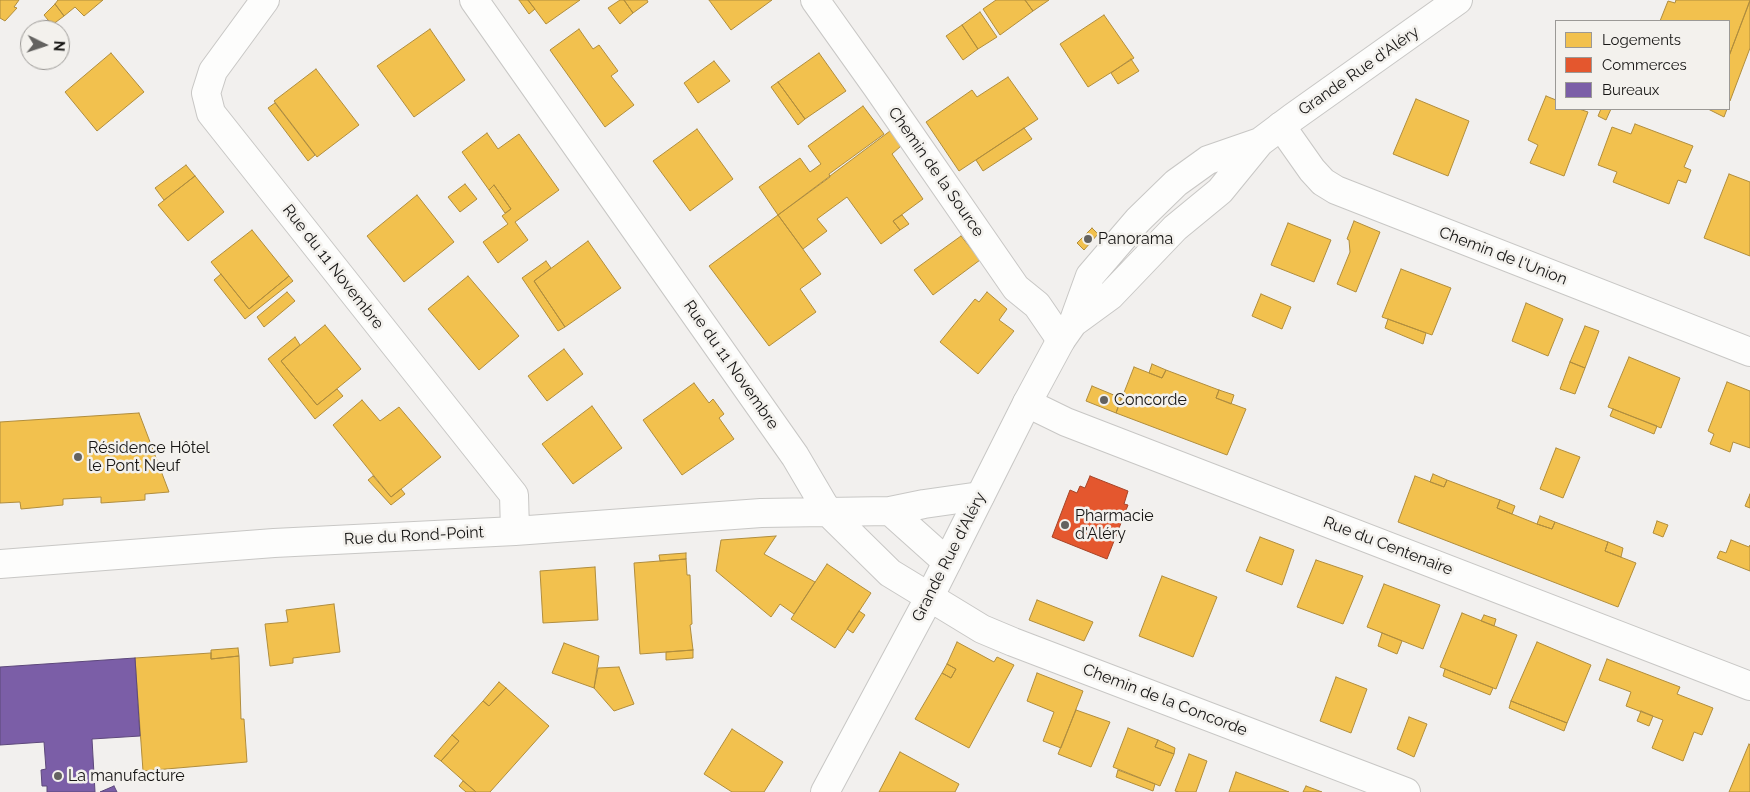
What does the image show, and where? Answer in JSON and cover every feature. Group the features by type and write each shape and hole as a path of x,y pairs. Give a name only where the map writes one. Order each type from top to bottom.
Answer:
{"street":[{"name":"Rue du 11 Novembre","path":"265,0 213,71 206,93 211,113 514,495 515,531"},
{"name":"Rue du 11 Novembre","path":"474,0 795,456 828,512"},
{"name":"Chemin de la Source","path":"815,0 1016,288 1067,332"},
{"name":"Grande Rue d'Aléry","path":"825,792 929,598 1027,403 1067,332 1110,296 1174,228 1220,191 1270,134 1458,0"},
{"name":"Chemin de l'Union","path":"1270,134 1312,170 1323,182 1336,190 1750,352"},
{"name":"Rue du Centenaire","path":"1027,403 1075,426 1750,686"},
{"name":"Rue du Rond-Point","path":"0,564 274,543 515,531 761,513 890,511 980,496"},
{"path":"890,511 947,562"},
{"path":"828,512 890,573 929,598"},
{"name":"Chemin de la Concorde","path":"929,598 982,628 1012,642 1406,792"}],"building: Logements":[{"path":"0,0 19,0 14,7 17,8 5,21 0,18"},
{"path":"58,0 103,0 84,16 75,7 64,16 55,4"},
{"path":"519,0 528,0 535,9 529,14"},
{"path":"528,0 580,0 546,24"},
{"path":"620,0 624,0 633,13 620,24 608,8"},
{"path":"624,0 647,0 648,2 633,13"},
{"path":"709,0 772,0 731,30"},
{"path":"996,0 1025,0 1033,11 1000,35 983,9"},
{"path":"1025,0 1049,0 1033,11"},
{"path":"1676,0 1750,0 1730,53 1730,20 1660,20 1668,1 1675,3"},
{"path":"1750,1 1750,48 1730,101 1730,53"},
{"path":"55,4 64,16 59,20 48,20 44,15"},
{"path":"980,12 997,37 978,49 962,25"},
{"path":"1104,15 1134,58 1088,87 1060,44"},
{"path":"962,25 978,49 963,60 946,36"},
{"path":"430,29 465,80 414,117 377,66"},
{"path":"579,29 593,49 599,45 618,71 611,76 634,105 605,127 550,50"},
{"path":"111,53 144,92 97,131 65,92"},
{"path":"819,53 846,91 805,119 778,82"},
{"path":"1131,59 1139,71 1118,84 1111,73"},
{"path":"714,61 730,81 698,103 684,83"},
{"path":"316,69 359,125 317,157 274,101"},
{"path":"1008,77 1038,119 959,171 926,122 972,90 977,97"},
{"path":"778,82 805,119 798,125 771,87"},
{"path":"1546,96 1555,100 1555,110 1582,110 1588,112 1564,176 1530,163 1538,145 1528,140"},
{"path":"1416,99 1469,121 1448,176 1393,154"},
{"path":"275,103 315,155 308,161 268,108"},
{"path":"863,106 884,134 829,174 830,177 778,215 759,187 800,158 810,172 821,164 808,146"},
{"path":"1601,110 1611,110 1606,120 1598,116"},
{"path":"1710,110 1727,110 1724,117"},
{"path":"1635,124 1693,146 1684,167 1691,170 1686,183 1678,180 1669,204 1613,182 1617,172 1598,165 1612,127 1631,134"},
{"path":"1024,128 1032,139 983,171 976,160"},
{"path":"697,129 733,179 690,211 653,161"},
{"path":"890,131 901,146 892,154 923,199 893,221 900,230 881,244 847,197 817,219 827,231 803,249 778,215"},
{"path":"487,133 498,149 519,134 559,190 515,222 528,240 498,263 483,242 508,224 502,216 511,209 494,185 489,190 462,152"},
{"path":"186,165 195,176 164,200 155,188"},
{"path":"1729,174 1750,182 1750,256 1704,238"},
{"path":"195,176 224,212 188,241 158,205"},
{"path":"465,184 477,199 460,212 448,197"},
{"path":"494,185 511,209 505,213 489,190"},
{"path":"417,195 454,242 404,282 367,236"},
{"path":"778,215 821,274 800,289 816,312 769,346 709,266"},
{"path":"902,215 909,224 900,230 893,221"},
{"path":"1354,221 1380,232 1356,292 1337,284 1350,252 1349,240 1347,239"},
{"path":"1288,223 1331,240 1314,282 1271,265"},
{"name":"Panorama","path":"1092,228 1098,234 1084,250 1077,243"},
{"path":"252,230 289,276 249,309 211,262"},
{"path":"961,236 980,260 933,295 914,270"},
{"path":"588,241 621,288 565,327 534,281"},
{"path":"546,261 551,268 534,281 565,327 558,331 522,278"},
{"path":"1401,269 1451,288 1432,335 1382,317"},
{"path":"221,274 249,309 289,276 293,281 245,319 214,280"},
{"path":"468,276 519,336 479,370 428,309"},
{"path":"287,292 295,301 264,327 257,317"},
{"path":"987,292 1007,309 999,320 1014,331 978,374 940,342 975,299 979,302"},
{"path":"1261,294 1291,307 1282,329 1252,316"},
{"path":"1526,303 1563,319 1548,356 1512,341"},
{"path":"1388,319 1426,333 1423,344 1385,328"},
{"path":"325,325 361,369 317,405 281,361"},
{"path":"1585,326 1599,331 1585,368 1570,362"},
{"path":"295,337 300,345 281,361 317,405 337,389 343,396 315,419 268,359"},
{"path":"564,349 583,374 547,401 528,376"},
{"path":"1629,357 1680,378 1661,428 1608,407"},
{"path":"1570,362 1585,368 1575,394 1560,389"},
{"path":"1152,364 1166,370 1162,378 1149,373"},
{"path":"1134,367 1162,378 1166,370 1219,390 1216,398 1246,409 1227,455 1116,413"},
{"path":"1727,382 1750,391 1750,448 1733,442 1730,452 1710,444 1714,434 1708,431"},
{"path":"694,383 709,403 713,399 724,414 719,418 734,439 682,475 643,420"},
{"name":"Concorde","path":"1092,386 1121,398 1116,413 1086,401"},
{"path":"1219,390 1234,395 1231,404 1216,398"},
{"path":"362,400 380,421 399,407 441,457 391,497 333,425"},
{"path":"592,406 622,448 573,484 542,444"},
{"path":"1613,409 1657,426 1654,434 1610,416"},
{"name":"Résidence Hôtel le Pont Neuf","path":"139,413 169,492 145,494 145,500 101,503 101,497 63,499 63,505 21,509 20,502 0,503 0,422"},
{"path":"1556,448 1580,457 1563,498 1540,489"},
{"path":"1433,474 1447,480 1444,487 1430,482"},
{"path":"373,476 391,497 401,489 405,494 391,505 368,480"},
{"path":"1415,476 1444,487 1447,480 1500,500 1497,508 1537,524 1552,529 1555,522 1608,542 1605,551 1636,563 1618,607 1398,522"},
{"path":"1750,494 1750,508 1745,506"},
{"path":"1500,500 1515,506 1512,514 1497,508"},
{"path":"1540,516 1555,522 1552,529 1537,524"},
{"path":"1657,521 1668,525 1663,537 1653,533"},
{"path":"776,536 764,554 815,582 794,614 780,604 771,617 716,571 721,540"},
{"path":"1260,537 1294,550 1282,585 1246,571"},
{"path":"1731,540 1749,547 1750,545 1750,571 1717,558 1720,551 1726,553"},
{"path":"1608,542 1623,548 1621,557 1605,551"},
{"path":"686,553 686,559 660,561 659,555"},
{"path":"686,559 687,575 690,575 692,624 690,625 693,650 640,654 634,563"},
{"path":"1316,560 1363,576 1343,624 1297,607"},
{"path":"827,564 871,593 835,648 791,619"},
{"path":"595,567 598,620 543,623 540,571"},
{"path":"1162,576 1217,597 1193,657 1139,636"},
{"path":"1384,584 1440,605 1423,649 1367,627"},
{"path":"1037,600 1093,622 1084,641 1029,620"},
{"path":"334,604 340,652 293,658 293,663 270,666 265,624 288,622 286,610"},
{"path":"859,611 865,615 853,633 847,629"},
{"path":"1462,613 1517,635 1496,689 1440,667"},
{"path":"1484,615 1496,619 1494,626 1481,621"},
{"path":"1382,633 1402,641 1397,654 1378,646"},
{"path":"957,642 994,662 997,657 1014,665 969,748 915,719 942,673 951,678 956,669 947,664"},
{"path":"1537,642 1591,665 1567,723 1511,701"},
{"path":"564,643 599,656 594,688 552,673"},
{"path":"238,648 239,656 211,659 211,650"},
{"path":"693,650 693,658 666,660 666,652"},
{"path":"211,653 211,659 239,656 241,719 244,719 247,762 143,771 135,658"},
{"path":"1607,659 1680,687 1677,694 1713,708 1702,735 1694,732 1683,761 1652,748 1663,720 1626,706 1631,692 1599,680"},
{"path":"947,664 956,669 951,678 942,673"},
{"path":"619,667 634,704 614,711 594,688 598,668"},
{"path":"1445,669 1493,688 1490,695 1443,676"},
{"path":"1037,673 1083,691 1061,748 1043,741 1054,712 1027,701"},
{"path":"1336,677 1367,689 1351,733 1320,721"},
{"path":"499,682 506,688 489,706 483,701"},
{"path":"506,688 549,726 490,792 476,792 441,761 459,741 452,735 483,701 489,706"},
{"path":"1511,701 1567,723 1564,731 1509,708"},
{"path":"1076,710 1110,722 1091,767 1058,754"},
{"path":"1641,711 1653,716 1649,726 1637,721"},
{"path":"1409,717 1427,724 1414,757 1397,749"},
{"path":"1128,728 1158,740 1155,747 1174,754 1160,786 1113,767"},
{"path":"732,729 783,762 764,792 732,792 704,774"},
{"path":"452,735 459,741 441,761 434,756"},
{"path":"1158,740 1175,748 1174,754 1155,747"},
{"path":"1749,744 1750,792 1729,792"},
{"path":"900,752 959,784 955,792 879,792"},
{"path":"1189,754 1207,761 1196,792 1175,791"},
{"path":"1118,770 1155,784 1153,791 1116,777"},
{"path":"1236,772 1289,792 1229,792"},
{"path":"463,781 476,792 466,792 459,786"},
{"path":"1306,786 1322,792 1303,792"}],"building: Commerces":[{"path":"1090,476 1128,491 1124,504 1128,505 1107,559 1052,537 1070,490 1077,493 1080,486 1085,488"}],"building: Bureaux":[{"path":"135,658 140,736 92,739 95,792 47,792 47,786 42,786 41,770 46,769 44,742 0,745 0,667"},
{"path":"114,786 117,792 100,792"}],"place":[{"name":"Panorama","path":"1088,239"},
{"name":"Concorde","path":"1104,400"},
{"name":"Résidence Hôtel le Pont Neuf","path":"78,457"},
{"name":"Pharmacie d'Aléry","path":"1065,525"},
{"name":"La manufacture","path":"58,776"}]}
